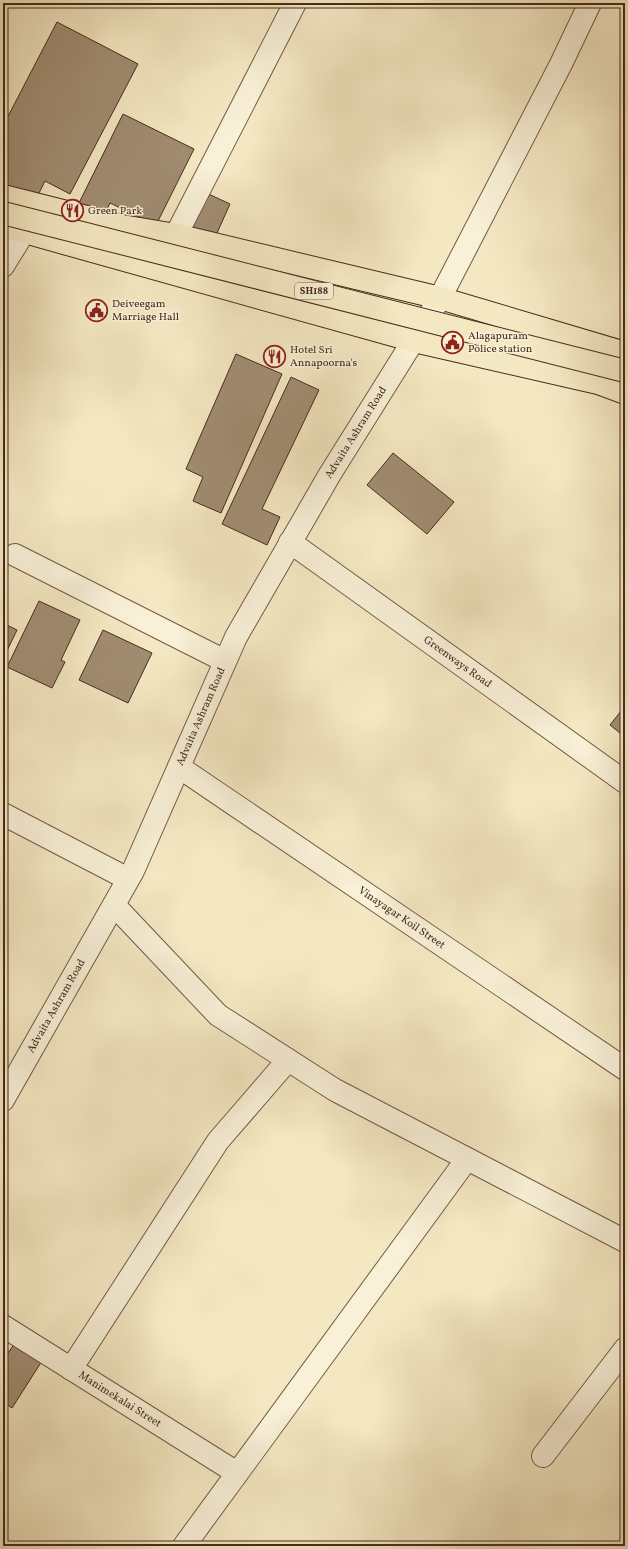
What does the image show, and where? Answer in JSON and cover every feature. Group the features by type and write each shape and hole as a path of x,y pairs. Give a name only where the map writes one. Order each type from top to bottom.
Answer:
{"main road":[{"path":"3,196 122,226 176,235 440,298 625,353"},
{"name":"SH188","path":"3,213 625,371"},
{"path":"3,226 414,341 625,390"},
{"path":"598,383 625,393"}],"street":[{"path":"176,235 295,3"},
{"name":"Advaita Ashram Road","path":"3,1100 11,1067 114,905 128,879 236,637 330,474 440,298 561,64 590,3"},
{"path":"3,266 24,232"},
{"path":"598,383 625,403"},
{"name":"Greenways Road","path":"290,542 625,782"},
{"path":"16,555 225,661"},
{"name":"Vinayagar Koil Street","path":"179,767 625,1069"},
{"path":"3,814 128,879"},
{"path":"114,905 218,1014 288,1060 335,1090 625,1240"},
{"path":"71,1369 218,1141 288,1060"},
{"path":"184,1546 467,1159"},
{"name":"Manimekalai Street","path":"3,1326 237,1473"},
{"path":"543,1456 625,1350"}],"building":[{"path":"57,22 138,64 70,194 45,181 35,201 3,184 3,126"},
{"path":"123,114 194,149 156,225 110,203 103,218 78,205"},
{"path":"202,191 230,204 213,242 185,229"},
{"path":"236,354 282,374 221,513 193,501 203,477 186,469"},
{"path":"291,377 319,390 262,509 280,517 267,545 222,524"},
{"path":"393,453 454,502 427,534 367,485"},
{"path":"39,601 80,620 61,660 65,662 52,688 7,667"},
{"path":"3,623 17,630 3,659"},
{"path":"103,630 152,653 128,703 79,680"},
{"path":"625,706 625,737 610,725"},
{"path":"15,1343 42,1361 12,1408 3,1402 3,1360"}],"place":[{"name":"Green Park","path":"72,211"},
{"name":"Deiveegam Marriage Hall","path":"96,310"},
{"name":"Alagapuram Police station","path":"452,342"},
{"name":"Hotel Sri Annapoorna's","path":"275,356"}]}
